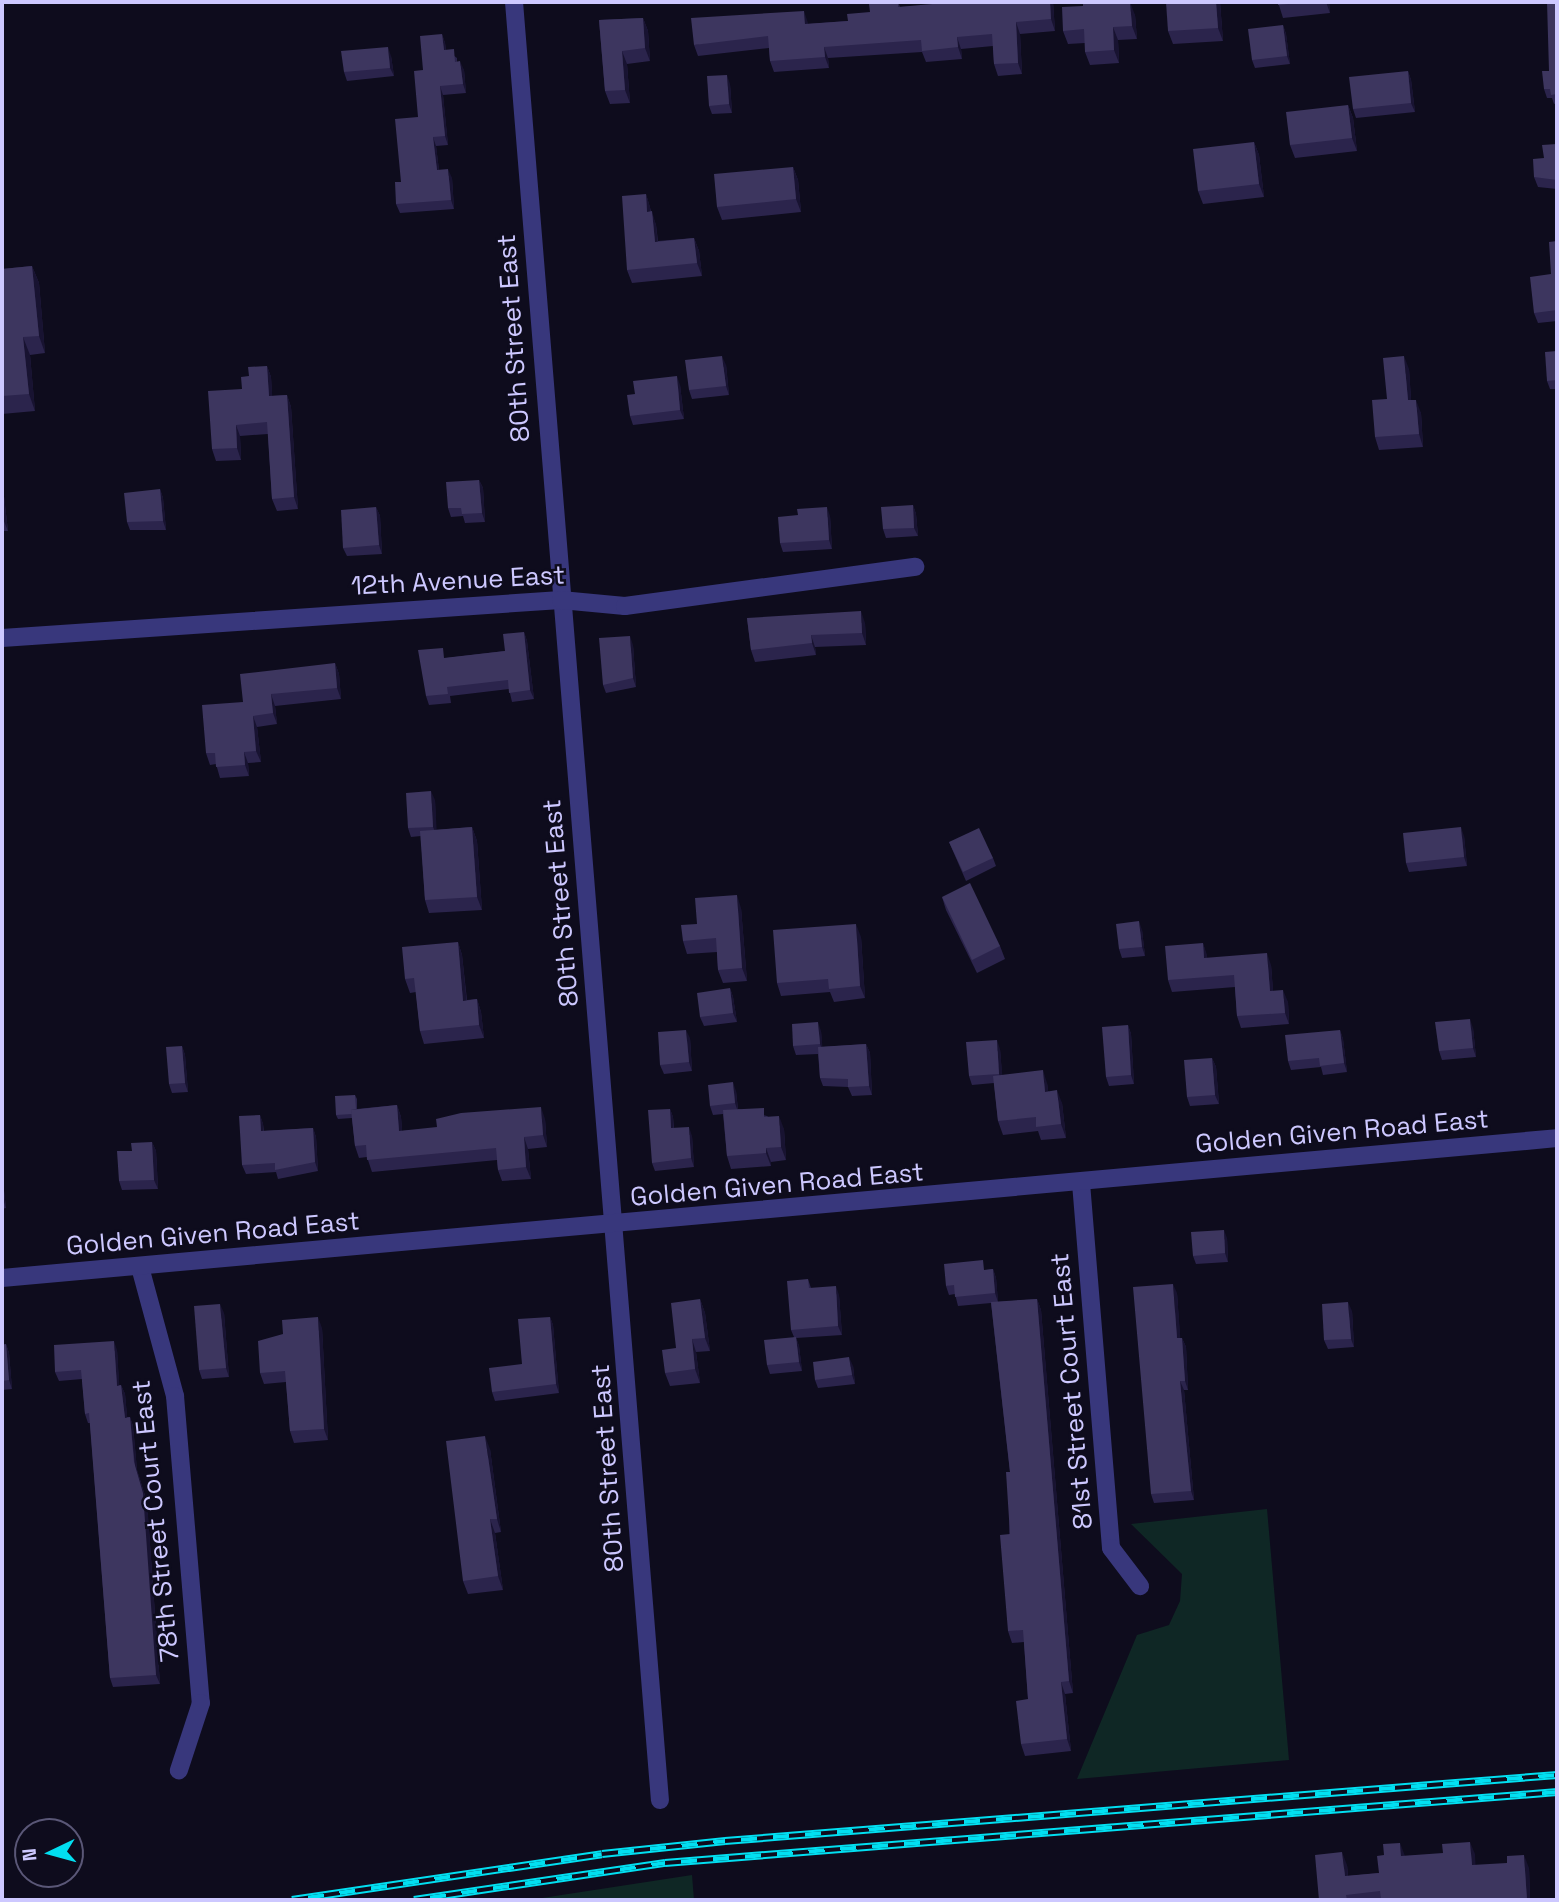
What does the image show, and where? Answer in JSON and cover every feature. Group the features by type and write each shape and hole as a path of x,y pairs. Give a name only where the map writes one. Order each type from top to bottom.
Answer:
{"street":[{"name":"80th Street East","path":"514,2 561,600 616,1226 660,1800"},
{"name":"12th Avenue East","path":"2,638 561,600 625,606 915,567"},
{"name":"Golden Given Road East","path":"2,1278 616,1226 1557,1138"},
{"name":"81st Street Court East","path":"1081,1183 1111,1548 1140,1586"},
{"name":"78th Street Court East","path":"140,1267 175,1396 199,1676 201,1703 179,1770"}],"green space":[{"path":"1267,1509 1289,1760 1077,1779 1137,1635 1169,1625 1180,1601 1182,1574 1131,1524"},
{"path":"692,1875 694,1900 529,1900"}],"building":[{"path":"898,2 898,7 955,2 1050,2 1051,19 1016,22 1018,63 994,64 992,34 957,37 958,47 922,51 921,40 824,47 825,57 770,61 768,36 694,45 691,18 804,11 805,24 848,21 847,14 870,12 869,4"},
{"path":"1083,2 1130,2 1132,26 1113,27 1114,50 1085,52 1084,29 1063,31 1062,7 1083,6"},
{"path":"1166,2 1216,2 1218,28 1168,31"},
{"path":"1278,2 1309,2 1278,5"},
{"path":"1547,2 1557,2 1557,94 1551,95 1550,89 1544,89 1542,71 1549,71"},
{"path":"643,18 645,48 622,51 625,90 605,91 599,20"},
{"path":"1283,25 1287,56 1252,60 1248,29"},
{"path":"442,34 444,50 454,49 455,62 460,61 463,84 440,86 445,136 433,137 437,170 448,169 451,200 396,204 395,182 401,182 395,119 418,117 414,71 423,70 420,36"},
{"path":"388,47 390,68 344,72 341,51"},
{"path":"1408,71 1411,103 1353,109 1349,77"},
{"path":"727,75 729,104 709,106 707,76"},
{"path":"1348,105 1352,138 1290,145 1286,112"},
{"path":"1254,142 1259,184 1198,191 1193,149"},
{"path":"1557,144 1557,180 1534,177 1533,159 1544,158 1542,145"},
{"path":"793,167 796,199 717,207 714,174"},
{"path":"646,194 647,212 652,211 655,242 694,238 697,263 627,270 622,196"},
{"path":"1557,241 1557,310 1534,313 1530,277 1551,274 1549,242"},
{"path":"32,266 39,336 23,337 29,394 2,396 2,269"},
{"path":"1557,351 1557,380 1547,381 1545,352"},
{"path":"722,356 726,386 689,390 685,360"},
{"path":"1404,356 1408,400 1416,400 1419,434 1375,437 1372,400 1387,399 1383,358"},
{"path":"267,366 269,396 287,395 294,497 272,499 267,422 236,425 237,448 212,449 208,391 242,389 241,377 249,376 248,367"},
{"path":"677,376 680,410 630,416 627,395 635,394 633,381"},
{"path":"479,480 482,513 462,514 461,508 448,508 446,482"},
{"path":"160,489 163,521 127,522 124,493"},
{"path":"913,505 914,528 883,529 881,507"},
{"path":"376,507 379,545 343,548 341,510"},
{"path":"827,507 829,540 780,543 778,517 798,515 797,509"},
{"path":"861,611 862,633 811,635 812,643 751,650 747,618"},
{"path":"524,632 530,690 509,693 508,680 447,687 448,694 426,696 418,650 443,648 444,658 505,651 503,634"},
{"path":"630,636 633,678 603,685 599,638"},
{"path":"335,663 337,688 271,694 273,713 253,716 256,751 244,752 245,765 216,767 215,753 206,753 202,705 243,702 240,674"},
{"path":"431,791 433,827 408,828 406,793"},
{"path":"472,827 477,897 425,900 420,831"},
{"path":"1461,827 1464,857 1406,863 1403,833"},
{"path":"979,828 993,858 963,872 949,842"},
{"path":"970,883 1000,946 972,960 942,897"},
{"path":"737,895 742,968 718,970 716,938 683,941 681,925 697,924 695,898"},
{"path":"1139,921 1142,947 1119,949 1116,924"},
{"path":"856,924 860,986 829,989 828,979 777,983 773,930"},
{"path":"458,942 463,1001 477,999 479,1025 420,1031 414,978 405,979 402,947"},
{"path":"1203,943 1204,958 1267,953 1270,991 1283,990 1285,1013 1237,1016 1234,975 1168,980 1165,946"},
{"path":"730,988 733,1013 700,1017 697,993"},
{"path":"1470,1019 1473,1048 1439,1051 1435,1022"},
{"path":"818,1022 820,1044 793,1046 792,1024"},
{"path":"1128,1025 1131,1075 1106,1077 1102,1027"},
{"path":"686,1030 689,1062 660,1065 658,1032"},
{"path":"1340,1030 1344,1063 1320,1066 1319,1058 1288,1061 1285,1035"},
{"path":"997,1040 999,1074 969,1076 966,1042"},
{"path":"866,1044 869,1086 848,1087 848,1079 820,1078 818,1047"},
{"path":"182,1046 185,1083 169,1084 166,1047"},
{"path":"1212,1058 1215,1095 1187,1097 1184,1060"},
{"path":"1043,1070 1045,1092 1057,1090 1061,1124 1036,1127 1036,1117 998,1121 993,1076"},
{"path":"733,1082 735,1103 710,1106 708,1085"},
{"path":"355,1095 356,1109 351,1110 352,1114 336,1115 335,1096"},
{"path":"397,1105 399,1131 437,1127 436,1119 461,1113 541,1107 543,1135 524,1137 526,1167 498,1170 496,1148 367,1160 366,1145 355,1146 351,1110"},
{"path":"764,1108 764,1117 779,1116 781,1147 766,1148 766,1153 727,1156 723,1110"},
{"path":"670,1109 671,1128 689,1127 691,1158 652,1163 648,1110"},
{"path":"260,1115 261,1131 313,1128 315,1162 275,1170 275,1163 242,1165 239,1116"},
{"path":"152,1142 154,1180 119,1181 117,1151 132,1151 131,1143"},
{"path":"1224,1230 1225,1253 1193,1256 1191,1232"},
{"path":"983,1260 984,1270 993,1269 995,1293 955,1297 954,1285 946,1286 944,1264"},
{"path":"808,1279 809,1288 836,1286 838,1326 791,1330 787,1281"},
{"path":"1173,1284 1177,1338 1182,1338 1185,1381 1180,1381 1191,1491 1151,1494 1133,1287"},
{"path":"700,1299 705,1338 692,1339 695,1369 665,1373 662,1350 676,1348 671,1303"},
{"path":"1037,1299 1069,1681 1061,1682 1067,1739 1021,1744 1016,1701 1028,1699 1023,1630 1008,1631 1000,1535 1010,1534 1006,1472 1010,1472 991,1302"},
{"path":"1348,1302 1351,1339 1324,1340 1322,1304"},
{"path":"220,1304 226,1368 199,1370 194,1306"},
{"path":"318,1317 324,1429 290,1431 285,1371 260,1373 258,1341 283,1334 282,1320"},
{"path":"550,1317 556,1384 492,1392 489,1368 522,1364 518,1319"},
{"path":"796,1337 799,1362 767,1365 764,1340"},
{"path":"114,1341 117,1386 121,1385 125,1418 130,1417 134,1462 143,1493 156,1675 110,1678 89,1413 85,1414 81,1370 55,1372 54,1345"},
{"path":"6,1344 9,1380 2,1381 2,1345"},
{"path":"849,1357 852,1375 815,1380 813,1362"},
{"path":"485,1436 497,1519 490,1519 498,1576 463,1581 446,1441"},
{"path":"1470,1842 1472,1865 1507,1863 1507,1856 1524,1855 1527,1900 1381,1900 1380,1891 1346,1895 1347,1900 1319,1900 1315,1855 1342,1852 1345,1876 1379,1873 1377,1856 1384,1855 1383,1844 1400,1843 1401,1856 1443,1853 1442,1844"}],"railway":[{"path":"292,1900 602,1854 725,1841 1557,1775"},
{"path":"414,1900 665,1863 1557,1792"}]}
